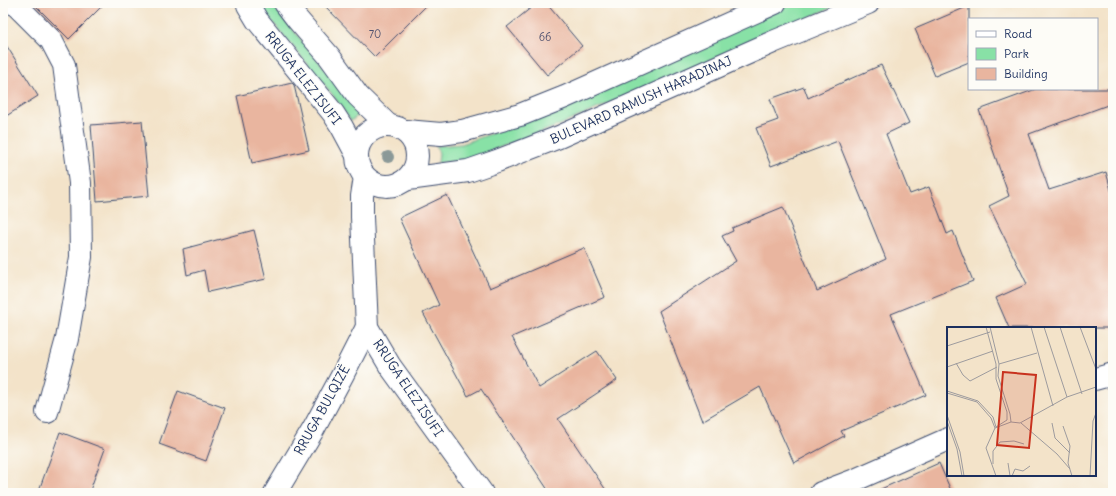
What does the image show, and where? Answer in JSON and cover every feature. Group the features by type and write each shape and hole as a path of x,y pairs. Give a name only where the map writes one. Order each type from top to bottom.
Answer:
{"street":[{"path":"14,3 51,40 64,65 80,183 81,257 67,339 47,412"},
{"name":"RRUGA ELEZ ISUFI","path":"248,3 257,20 333,113 357,155"},
{"path":"285,3 329,56 358,96 397,128 412,138 418,155 414,172 408,179"},
{"path":"364,177 358,163 357,155 359,146 364,137 379,126 441,134 462,131 520,114 565,97 775,3"},
{"name":"BULEVARD RAMUSH HARADINAJ","path":"364,177 372,183 391,187 408,179 468,171 559,137 773,42 868,3"},
{"name":"RRUGA ELEZ ISUFI","path":"364,177 362,217 367,327 390,366 482,493"},
{"name":"RRUGA BULQIZË","path":"275,493 313,430 367,327"},
{"path":"1096,379 1113,374"},
{"path":"821,493 855,480 947,439"}],"green space":[{"path":"257,3 272,3 341,88 360,114 351,121 332,94"},
{"path":"795,3 842,3 557,126 466,160 438,163 439,153 436,146 462,144 493,133"}],"building":[{"path":"33,3 105,3 69,39"},
{"path":"322,3 429,3 375,57"},
{"path":"537,3 546,3 582,46 547,75 507,27"},
{"path":"969,6 968,62 935,76 915,29"},
{"path":"3,40 38,96 3,118"},
{"path":"881,65 909,123 886,134 910,194 929,187 947,234 953,231 973,281 891,314 926,395 841,431 844,436 794,463 760,387 702,421 659,311 736,261 722,236 733,231 732,228 783,207 817,291 886,259 838,141 771,166 756,128 778,120 770,99 804,87 808,98"},
{"path":"292,83 294,85 309,150 252,163 237,96"},
{"path":"1113,89 1113,103 1029,134 1049,190 1106,172 1113,197 1113,328 1009,327 996,298 1027,284 989,206 1009,196 979,110 1033,90"},
{"path":"142,121 149,196 97,201 91,125"},
{"path":"447,195 490,288 584,248 605,297 512,337 539,388 597,351 617,380 558,419 608,493 550,493 481,389 468,396 423,313 439,305 399,218"},
{"path":"254,230 266,279 208,292 204,270 187,275 183,249"},
{"path":"178,391 225,408 206,461 159,444"},
{"path":"60,432 105,449 89,493 38,493"},
{"path":"939,463 952,493 872,493"}]}
